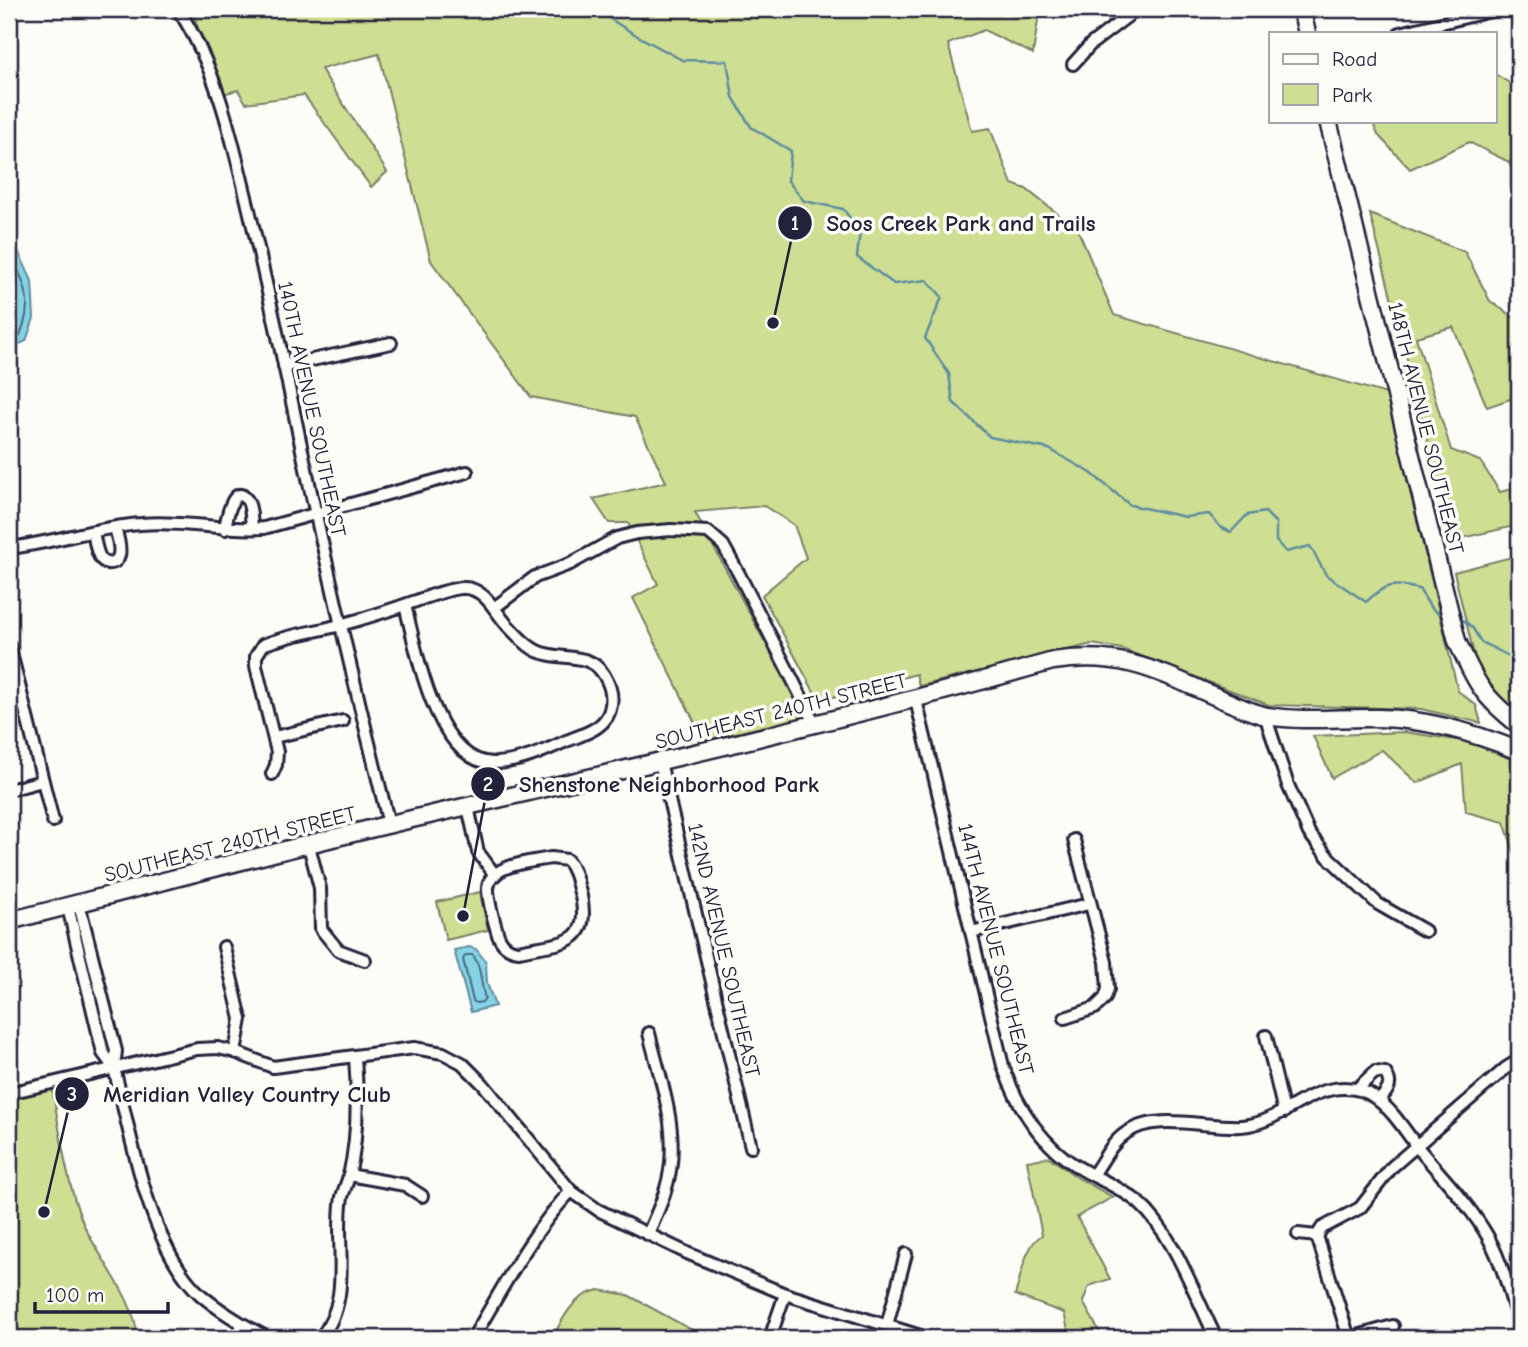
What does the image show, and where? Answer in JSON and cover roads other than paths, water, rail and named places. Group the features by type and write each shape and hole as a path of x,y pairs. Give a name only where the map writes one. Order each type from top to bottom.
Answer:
{"main road":[{"path":"1301,9 1307,32"},
{"name":"148TH AVENUE SOUTHEAST","path":"1328,122 1457,641 1471,673 1486,697 1519,725"},
{"name":"SOUTHEAST 240TH STREET","path":"9,921 389,824 916,700 1075,657 1104,657 1144,666 1265,715 1291,719 1354,717 1412,721 1466,732 1519,751"}],"street":[{"name":"140TH AVENUE SOUTHEAST","path":"178,9 194,34 214,80 230,129 315,515 389,824"},
{"path":"1073,64 1091,44 1138,9"},
{"path":"1404,32 1499,9"},
{"path":"284,366 391,343"},
{"path":"9,548 141,524 252,528 315,515 467,472"},
{"path":"225,529 229,509 233,500 238,497 244,497 248,501 252,528"},
{"path":"93,532 101,559 112,563 117,560 119,554 115,528"},
{"path":"494,608 536,577 570,565 617,538 637,533 692,530 709,532 723,545 815,724"},
{"path":"272,774 277,752 256,666 258,650 269,642 341,625 405,605 463,588 482,594 503,621 537,651 551,656 593,662 611,687 611,708 604,722 594,730 544,752 504,762 490,763 479,760 457,744 437,713 428,692 405,605"},
{"path":"9,645 53,821"},
{"name":"144TH AVENUE SOUTHEAST","path":"916,700 1003,1066 1013,1094 1023,1114 1068,1160 1139,1203 1154,1221 1170,1245 1216,1338"},
{"path":"1265,715 1288,785 1309,833 1328,857 1378,904 1425,931"},
{"path":"274,737 343,721"},
{"name":"142ND AVENUE SOUTHEAST","path":"660,762 751,1147"},
{"path":"9,790 42,781"},
{"path":"468,807 478,852 495,875"},
{"path":"1065,1018 1096,1008 1105,998 1108,989 1105,962 1074,840"},
{"path":"309,846 320,888 321,929 338,950 365,960"},
{"path":"551,858 567,860 575,872 584,914 582,928 571,939 519,951 505,946 498,935 488,892 488,885 495,875 505,868 551,858"},
{"path":"971,932 1089,904"},
{"path":"73,905 103,1053 114,1068 151,1208 171,1255 200,1294 243,1325 268,1338"},
{"path":"224,947 241,1019 235,1052"},
{"path":"648,1234 666,1188 672,1163 673,1138 649,1033"},
{"path":"1266,1036 1284,1112"},
{"path":"9,1093 197,1049 218,1048 235,1052 273,1067 414,1048 443,1053 462,1063 483,1084 571,1191 598,1210 687,1253 785,1294 927,1338"},
{"path":"320,1338 333,1317 339,1300 342,1196 349,1175 358,1099 355,1057"},
{"path":"1393,1326 1350,1338 1317,1236 1322,1228 1360,1208 1392,1167 1506,1068 1519,1060"},
{"path":"1357,1089 1375,1072 1385,1073 1389,1088 1379,1101"},
{"path":"1093,1175 1114,1145 1126,1133 1140,1126 1156,1123 1241,1126 1272,1119 1312,1096 1330,1090 1345,1088 1366,1092 1379,1101 1408,1131 1416,1145 1488,1236 1501,1266 1519,1327"},
{"path":"349,1175 405,1185 422,1196"},
{"path":"473,1338 531,1240 571,1191"},
{"path":"1298,1234 1317,1236"},
{"path":"887,1325 906,1254"},
{"path":"770,1338 785,1294"},
{"path":"235,1338 243,1325"}],"water":[{"path":"9,231 32,281 34,318 26,341 9,349"},
{"path":"469,947 476,949 486,962 487,983 495,1006 471,1012 454,950"}],"waterway":[{"path":"594,9 682,60 727,61 733,97 751,127 791,151 788,181 804,201 843,209 860,231 857,257 894,284 927,280 942,297 925,338 949,374 953,402 990,437 1049,449 1091,473 1130,505 1186,517 1209,514 1220,527 1231,532 1247,515 1265,512 1276,523 1276,541 1286,552 1310,546 1326,575 1366,602 1390,586 1410,587 1419,589 1431,608 1439,614"},
{"path":"1463,620 1472,627 1481,642 1519,661"}],"place":[{"name":"Soos Creek Park and Trails","path":"773,323"},
{"name":"Shenstone Neighborhood Park","path":"463,916"},
{"name":"Meridian Valley Country Club","path":"44,1212"}]}
